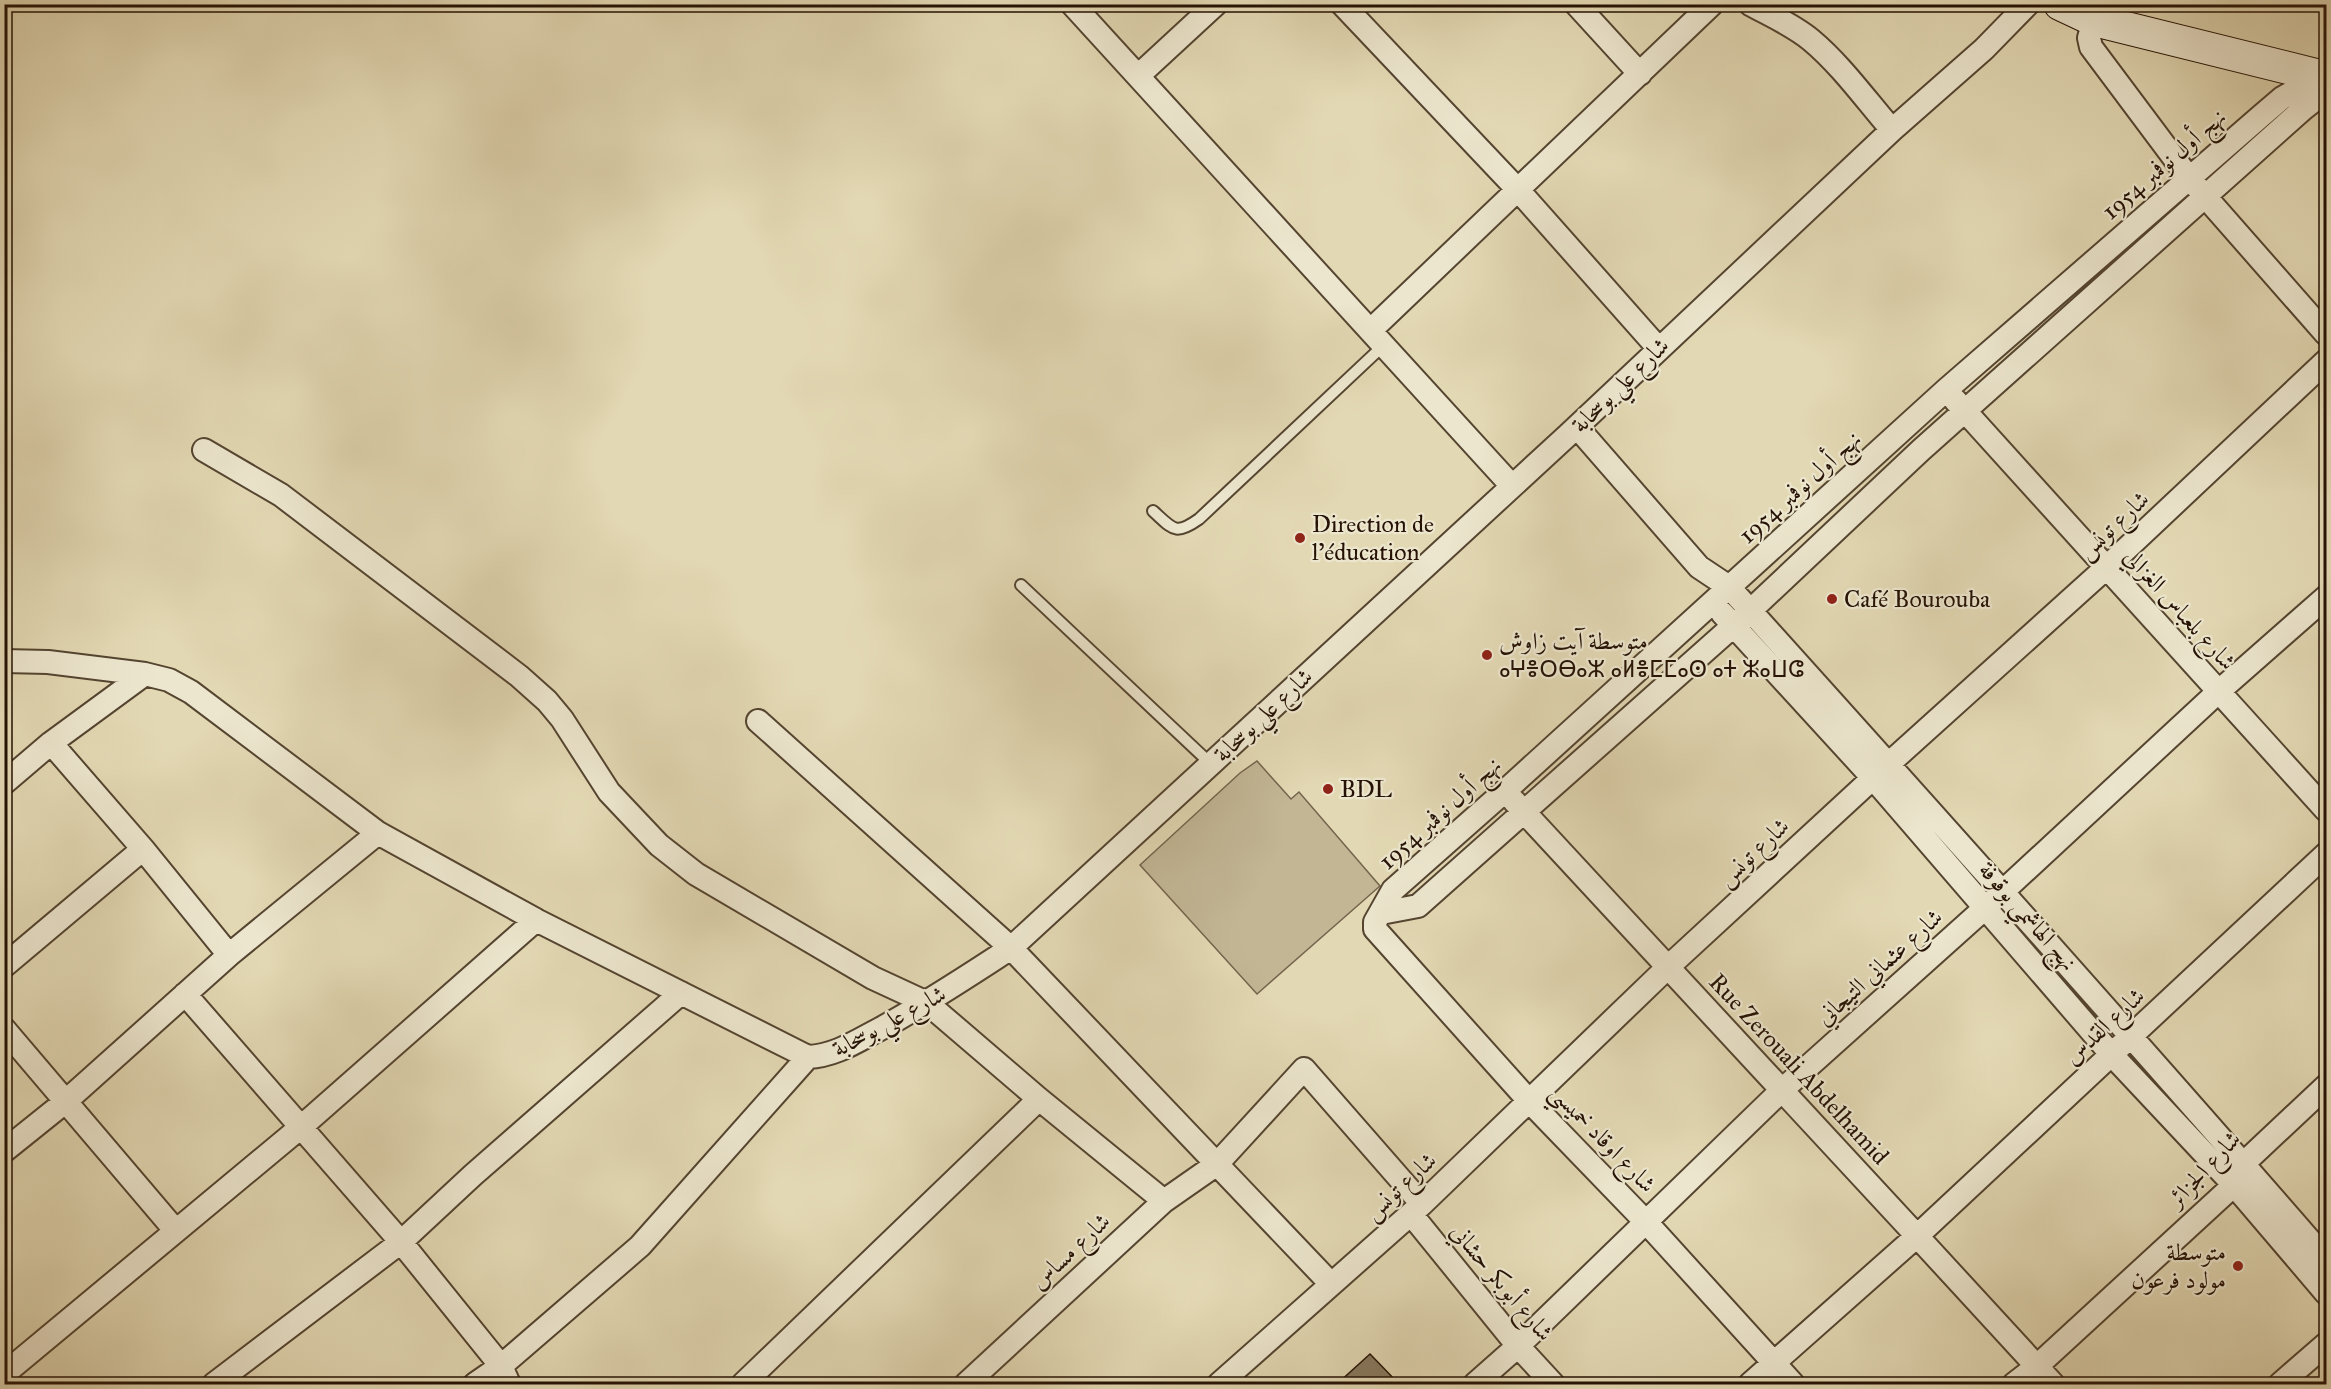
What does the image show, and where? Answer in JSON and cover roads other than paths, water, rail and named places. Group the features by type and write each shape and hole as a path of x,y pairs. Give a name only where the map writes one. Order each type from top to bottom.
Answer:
{"main road":[{"path":"2060,4 2102,12 2325,80"}],"street":[{"path":"1072,4 1512,486"},
{"path":"1138,76 1216,4"},
{"path":"1342,4 1519,191 1659,349"},
{"path":"1576,4 1640,74"},
{"path":"1378,337 1519,191 1712,4"},
{"path":"1750,4 1810,39 1892,130"},
{"name":"شارع علي بوسحابة","path":"475,1384 505,1375 639,1246 808,1057 819,1057 841,1050 927,1003 1011,948 1577,427 1892,130 1984,49 2028,4"},
{"path":"2102,12 2088,38 2091,47 2189,178 2326,334"},
{"name":"نهج أول نوفمبر 1954","path":"1378,921 1393,890 1505,792 1946,390 2282,98 2325,80"},
{"name":"نهج أول نوفمبر 1954","path":"1378,921 1418,906 1524,812 1741,618 1921,450 2303,109 2325,80"},
{"name":"شارع تونس","path":"1219,1384 1416,1209 1667,968 2107,567 2326,362"},
{"name":"شارع بلعباس الغزالي","path":"1946,390 2326,810"},
{"name":"نهج الهاشمي بوقوفة","path":"1577,427 1699,567 1729,587 1741,618"},
{"path":"1903,430 1921,450"},
{"path":"204,450 281,495 519,676 547,701 562,719 609,792 624,810 659,845 696,874 873,978 927,1003 1039,1099 1164,1201"},
{"name":"نهج الهاشمي بوقوفة","path":"1699,567 1712,602 1741,618 1881,771 2003,892 2326,1259"},
{"name":"شارع عثماني التيجاني","path":"1475,1384 1518,1346 1782,1089 2003,892 2218,692 2326,597"},
{"path":"4,661 48,662 145,674 169,680 191,692 378,833 536,920 808,1057"},
{"path":"4,783 51,743 145,674"},
{"path":"758,721 1011,948 1331,1284"},
{"path":"51,743 143,849 229,955"},
{"name":"نهج الهاشمي بوقوفة","path":"1881,771 1985,908 2112,1055 2234,1185 2326,1293"},
{"name":"Rue Zerouali Abdelhamid","path":"1505,792 1782,1089 2052,1384"},
{"path":"4,1151 65,1102 229,955 378,833"},
{"path":"4,966 143,849"},
{"name":"شارع القدس","path":"1774,1364 1917,1236 2326,854"},
{"path":"4,1374 300,1127 536,920"},
{"name":"شارع اوقاد خميسي","path":"1378,921 1530,1102 1646,1222 1792,1384"},
{"path":"214,1384 401,1242 473,1175 681,993"},
{"path":"185,994 401,1242 505,1375"},
{"path":"4,1029 175,1230"},
{"name":"شارع أبوبكر حشاني","path":"1217,1164 1304,1069 1416,1209 1518,1346 1553,1384"},
{"name":"شارع الجزائر","path":"2014,1384 2036,1367 2234,1185 2243,1164 2326,1086"},
{"path":"743,1384 1039,1099"},
{"name":"شارع مساس","path":"966,1384 1164,1201 1217,1164"},
{"path":"2280,1384 2326,1344"},
{"path":"1750,1384 1774,1364"}],"lane":[{"path":"1153,511 1173,529 1186,528 1199,519 1378,337"},
{"path":"1021,585 1210,764"}],"place":[{"name":"Direction de l'éducation","path":"1300,538"},
{"name":"Café Bourouba","path":"1832,599"},
{"name":"متوسطة آيت زاوش ⴰⵖⴻⵔⴱⴰⵣ ⴰⵍⴻⵎⵎⴰⵙ ⴰⵜ ⵣⴰⵡⵛ","path":"1487,655"},
{"name":"BDL","path":"1328,789"},
{"name":"متوسطة مولود فرعون","path":"2238,1266"}]}
